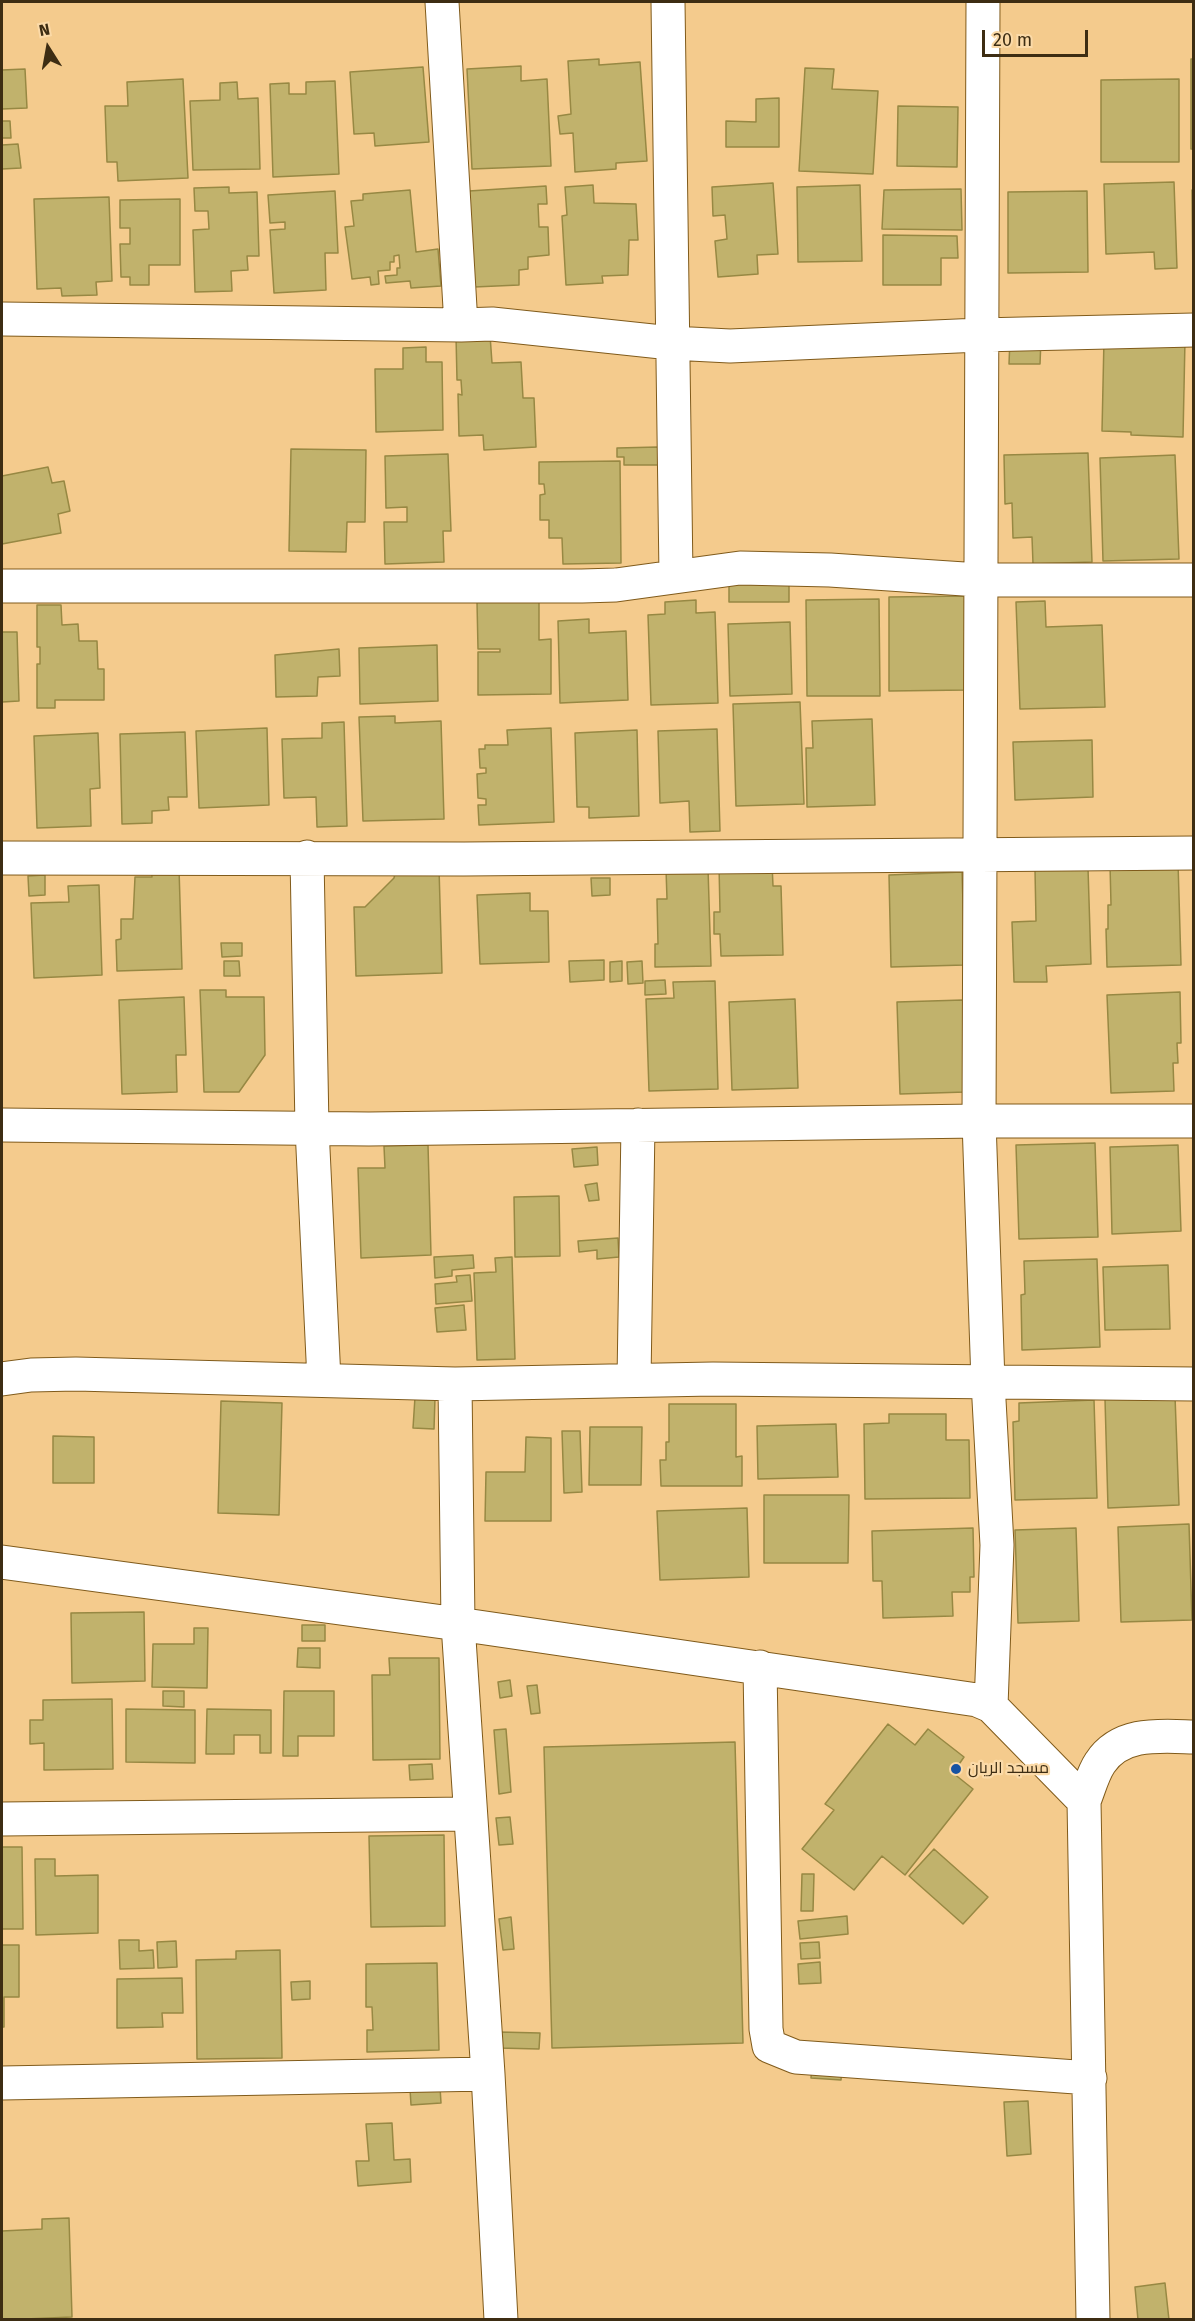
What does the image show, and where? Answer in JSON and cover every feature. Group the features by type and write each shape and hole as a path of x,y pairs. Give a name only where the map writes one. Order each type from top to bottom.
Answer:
{"street":[{"path":"442,2 461,326"},
{"path":"668,2 676,575"},
{"path":"983,2 979,580 979,1121 988,1382 997,1545 991,1706"},
{"path":"2,319 461,326 492,324 671,343 730,346 980,335 1194,330"},
{"path":"2,586 582,586 616,585 740,568 830,570 979,580 1194,580"},
{"path":"2,858 464,859 1194,853"},
{"path":"307,857 312,1128 324,1380"},
{"path":"2,1125 312,1128 1194,1121"},
{"path":"634,1380 638,1125"},
{"path":"2,1379 31,1375 76,1374 455,1384 634,1380 1194,1384"},
{"path":"455,1384 458,1624 488,2074 501,2319"},
{"path":"2,1562 458,1624 953,1696 991,1706 1084,1801"},
{"path":"760,1667 766,2029 769,2046 796,2057 1090,2078"},
{"path":"1093,2319 1084,1801 1100,1762 1122,1743 1149,1736 1194,1737"},
{"path":"2,1819 470,1814"},
{"path":"2,2083 488,2074"}],"building":[{"path":"599,59 599,65 640,62 647,161 616,163 616,169 575,172 573,133 560,134 558,116 571,114 568,61"},
{"path":"1191,59 1194,59 1194,149 1191,149"},
{"path":"521,66 521,81 547,79 551,166 472,169 467,69"},
{"path":"423,67 429,142 375,146 374,133 354,134 350,72"},
{"path":"805,68 834,69 832,89 878,91 873,174 799,171"},
{"path":"25,69 27,108 2,109 2,70"},
{"path":"183,79 188,178 118,181 117,162 107,162 105,106 128,106 127,82"},
{"path":"1179,79 1179,162 1101,162 1101,80"},
{"path":"335,81 339,174 273,177 270,84 289,83 289,94 306,94 306,82"},
{"path":"237,82 238,99 258,98 260,169 193,170 190,101 220,100 220,83"},
{"path":"779,98 779,147 726,147 726,121 756,122 756,99"},
{"path":"898,106 958,107 957,167 897,166"},
{"path":"2,121 10,121 11,138 2,138"},
{"path":"18,144 21,168 2,169 2,145"},
{"path":"1174,182 1177,268 1155,269 1154,252 1106,254 1104,184"},
{"path":"773,183 778,254 757,255 758,274 718,277 715,241 727,239 725,215 713,216 712,187"},
{"path":"593,185 594,203 636,204 638,240 629,240 628,275 602,276 603,283 566,285 562,216 567,215 565,187"},
{"path":"860,185 862,261 798,262 797,187"},
{"path":"546,186 547,204 538,204 539,227 548,227 549,255 528,257 528,269 519,270 519,285 474,287 469,191"},
{"path":"229,187 229,193 257,192 259,256 247,256 248,270 231,271 232,291 195,292 193,230 209,229 208,211 195,211 194,188"},
{"path":"961,189 962,230 882,229 884,190"},
{"path":"410,190 416,252 438,249 441,286 411,288 410,281 386,283 385,276 397,275 397,268 400,268 399,255 394,256 394,262 390,262 390,270 378,271 379,284 371,285 370,277 352,279 345,227 354,226 351,201 363,200 363,194"},
{"path":"1192,190 1194,190 1194,288 1193,288"},
{"path":"335,191 338,253 325,253 326,290 274,293 270,230 285,229 285,222 270,223 268,195"},
{"path":"1087,191 1088,272 1008,273 1008,192"},
{"path":"109,197 112,281 96,282 97,295 62,296 61,288 37,289 34,199"},
{"path":"180,199 180,265 149,265 149,285 130,285 130,277 121,277 120,244 130,244 130,228 120,228 120,200"},
{"path":"883,235 957,236 958,258 941,258 941,285 883,285"},
{"path":"490,335 492,363 521,362 523,398 534,398 536,447 484,450 483,435 459,436 458,394 462,395 461,380 457,380 456,336"},
{"path":"1010,339 1041,339 1040,364 1009,364"},
{"path":"1104,339 1185,340 1183,437 1131,435 1131,432 1102,431"},
{"path":"426,347 426,362 442,362 443,430 376,432 375,369 403,369 403,348"},
{"path":"658,447 659,465 624,465 624,457 617,457 617,448"},
{"path":"291,449 366,450 365,522 347,522 346,552 289,551"},
{"path":"1088,453 1092,562 1033,564 1032,537 1013,538 1012,503 1005,504 1004,455"},
{"path":"448,454 451,531 443,531 444,562 385,564 384,522 407,522 407,507 386,508 385,456"},
{"path":"1175,455 1179,559 1103,561 1100,458"},
{"path":"620,461 621,563 563,564 562,538 549,538 549,520 540,520 540,495 545,494 544,484 539,484 539,462"},
{"path":"48,467 52,483 64,481 70,511 58,514 61,533 2,544 2,476"},
{"path":"729,583 789,583 789,602 729,602"},
{"path":"967,596 967,690 889,691 889,597"},
{"path":"879,599 880,696 807,696 806,600"},
{"path":"696,600 696,613 715,612 718,703 651,705 648,615 665,614 665,602"},
{"path":"1045,601 1046,627 1102,625 1105,707 1020,709 1016,602"},
{"path":"477,602 539,602 539,640 551,639 551,694 478,695 478,652 500,652 500,649 478,649"},
{"path":"37,605 61,605 62,625 78,624 79,641 97,641 98,669 104,669 104,700 55,700 55,708 37,708 37,664 40,664 40,647 37,647"},
{"path":"589,619 589,633 626,631 628,700 560,703 558,621"},
{"path":"790,622 792,694 730,696 728,624"},
{"path":"2,632 17,632 19,701 2,702"},
{"path":"437,645 438,701 360,704 359,648"},
{"path":"339,649 340,676 318,677 317,696 276,697 275,655"},
{"path":"800,702 804,804 736,806 733,704"},
{"path":"395,716 395,723 441,721 444,819 363,821 359,717"},
{"path":"872,719 875,805 807,807 806,748 813,748 812,721"},
{"path":"344,722 347,826 317,827 316,797 284,798 282,739 322,738 322,723"},
{"path":"267,728 269,805 199,808 196,731"},
{"path":"551,728 554,822 479,825 478,805 486,805 486,799 478,798 477,774 486,773 486,768 480,768 479,749 485,749 485,745 508,745 507,730"},
{"path":"717,729 720,831 690,832 689,801 660,803 658,731"},
{"path":"637,730 639,816 589,818 589,807 577,807 575,733"},
{"path":"185,732 187,797 168,797 169,810 152,811 152,823 122,824 120,734"},
{"path":"98,733 100,788 90,789 91,826 37,828 34,736"},
{"path":"1092,740 1093,797 1015,800 1013,742"},
{"path":"1178,862 1181,965 1107,967 1106,929 1108,929 1108,905 1111,905 1110,864"},
{"path":"772,863 773,886 781,886 783,955 721,956 720,934 714,934 714,912 720,912 719,865"},
{"path":"151,868 179,868 182,969 117,971 116,940 121,939 121,919 133,919 135,877 152,877"},
{"path":"439,868 442,973 356,976 354,907 365,907 394,878 396,869"},
{"path":"708,868 711,966 655,967 655,944 658,944 657,899 667,899 666,869"},
{"path":"1088,868 1091,964 1046,966 1047,982 1014,982 1012,922 1036,921 1035,870"},
{"path":"962,872 965,965 891,967 889,875"},
{"path":"45,875 45,895 29,896 28,876"},
{"path":"591,878 610,878 610,895 592,896"},
{"path":"99,885 102,975 34,978 31,903 69,902 68,886"},
{"path":"530,893 530,911 548,911 549,962 480,964 477,895"},
{"path":"221,943 242,943 242,956 222,957"},
{"path":"604,960 604,980 570,982 569,961"},
{"path":"224,961 239,961 240,976 224,976"},
{"path":"622,961 622,981 610,982 610,962"},
{"path":"642,961 643,983 628,984 627,962"},
{"path":"665,980 666,994 645,995 645,981"},
{"path":"715,981 718,1089 649,1091 646,999 674,998 673,982"},
{"path":"200,990 226,990 226,997 264,997 265,1055 239,1092 204,1092"},
{"path":"1180,992 1181,1043 1177,1043 1178,1063 1173,1063 1174,1091 1111,1093 1107,995"},
{"path":"184,997 186,1055 176,1055 177,1092 122,1094 119,1000"},
{"path":"795,999 798,1088 732,1090 729,1002"},
{"path":"963,1000 966,1092 900,1094 897,1002"},
{"path":"1095,1143 1098,1237 1019,1239 1016,1145"},
{"path":"428,1145 431,1255 361,1258 358,1168 385,1168 384,1146"},
{"path":"1178,1145 1181,1231 1112,1234 1110,1147"},
{"path":"597,1147 598,1165 574,1167 572,1149"},
{"path":"597,1183 599,1200 589,1201 585,1185"},
{"path":"559,1196 560,1256 515,1257 514,1197"},
{"path":"618,1238 619,1257 597,1259 597,1250 579,1252 578,1241"},
{"path":"473,1255 474,1268 452,1270 452,1276 435,1278 434,1257"},
{"path":"512,1257 515,1359 477,1360 474,1273 496,1272 495,1258"},
{"path":"1097,1259 1100,1347 1022,1350 1021,1295 1025,1294 1024,1261"},
{"path":"1168,1265 1170,1329 1105,1330 1103,1267"},
{"path":"470,1275 472,1301 436,1304 435,1284 457,1282 456,1276"},
{"path":"464,1305 466,1330 437,1332 435,1308"},
{"path":"1175,1396 1179,1505 1108,1508 1105,1399"},
{"path":"415,1397 435,1398 434,1429 413,1428"},
{"path":"1094,1400 1097,1498 1015,1500 1013,1422 1019,1421 1019,1403"},
{"path":"221,1401 282,1403 279,1515 218,1513"},
{"path":"669,1404 736,1404 736,1457 742,1456 742,1486 661,1486 660,1460 666,1460 666,1442 669,1442"},
{"path":"889,1414 946,1414 946,1440 969,1440 970,1498 865,1499 864,1424 889,1423"},
{"path":"836,1424 838,1477 758,1479 757,1426"},
{"path":"590,1427 642,1427 641,1485 589,1485"},
{"path":"562,1431 580,1431 582,1492 564,1493"},
{"path":"53,1436 94,1437 94,1483 53,1483"},
{"path":"526,1437 551,1438 551,1521 485,1521 486,1472 525,1472"},
{"path":"764,1495 849,1495 848,1563 764,1563"},
{"path":"747,1508 749,1577 660,1580 657,1511"},
{"path":"1189,1524 1192,1620 1121,1622 1118,1527"},
{"path":"973,1528 974,1577 970,1577 970,1592 952,1592 953,1616 883,1618 882,1581 873,1581 872,1531"},
{"path":"1076,1528 1079,1621 1018,1623 1015,1530"},
{"path":"144,1612 145,1681 72,1683 71,1613"},
{"path":"302,1625 325,1625 325,1641 302,1641"},
{"path":"194,1628 208,1628 207,1688 152,1687 153,1644 194,1644"},
{"path":"298,1648 320,1648 320,1668 297,1667"},
{"path":"389,1658 439,1658 440,1759 373,1760 372,1675 390,1675"},
{"path":"510,1680 512,1696 500,1698 498,1682"},
{"path":"537,1685 540,1713 531,1714 527,1686"},
{"path":"163,1691 184,1691 184,1707 163,1706"},
{"path":"284,1691 334,1691 334,1736 298,1736 298,1756 283,1756"},
{"path":"112,1699 113,1769 44,1770 44,1743 30,1744 30,1720 43,1720 43,1700"},
{"path":"126,1709 195,1710 195,1763 126,1762"},
{"path":"207,1709 271,1710 271,1753 260,1753 260,1735 234,1735 234,1754 206,1754"},
{"path":"888,1724 915,1745 928,1729 964,1757 953,1773 973,1789 905,1875 882,1856 854,1890 802,1849 834,1810 825,1804"},
{"path":"506,1729 511,1792 499,1794 494,1730"},
{"path":"735,1742 743,2043 552,2048 544,1747"},
{"path":"432,1764 433,1779 410,1780 409,1765"},
{"path":"510,1817 513,1844 499,1845 496,1818"},
{"path":"444,1835 445,1926 371,1927 369,1836"},
{"path":"2,1847 22,1847 23,1929 2,1929"},
{"path":"934,1849 988,1897 963,1924 909,1876"},
{"path":"35,1859 55,1859 55,1876 98,1875 98,1933 36,1935"},
{"path":"802,1874 814,1874 813,1911 801,1911"},
{"path":"847,1916 848,1934 800,1939 798,1921"},
{"path":"511,1917 514,1949 503,1950 499,1919"},
{"path":"119,1940 139,1940 139,1951 153,1950 154,1968 120,1969"},
{"path":"176,1941 177,1967 158,1968 157,1942"},
{"path":"819,1942 820,1958 801,1959 800,1943"},
{"path":"2,1945 19,1945 19,1997 4,1997 4,2027 2,2027"},
{"path":"280,1950 282,2058 197,2059 196,1960 236,1959 236,1951"},
{"path":"820,1962 821,1983 799,1984 798,1964"},
{"path":"437,1963 439,2050 367,2052 367,2030 373,2030 372,2007 366,2007 366,1964"},
{"path":"182,1978 183,2013 162,2013 163,2027 117,2028 117,1979"},
{"path":"310,1981 310,1999 292,2000 291,1982"},
{"path":"499,2032 540,2033 539,2049 498,2048"},
{"path":"812,2064 842,2066 841,2080 811,2078"},
{"path":"440,2087 441,2103 411,2105 410,2089"},
{"path":"1028,2101 1031,2154 1007,2156 1004,2102"},
{"path":"392,2123 394,2160 410,2159 411,2182 358,2186 356,2161 369,2161 366,2124"},
{"path":"69,2218 72,2317 2,2320 2,2231 42,2229 42,2219"},
{"path":"1165,2283 1169,2320 1138,2320 1135,2287"}],"place":[{"name":"مسجد الريان","path":"956,1769"}]}
